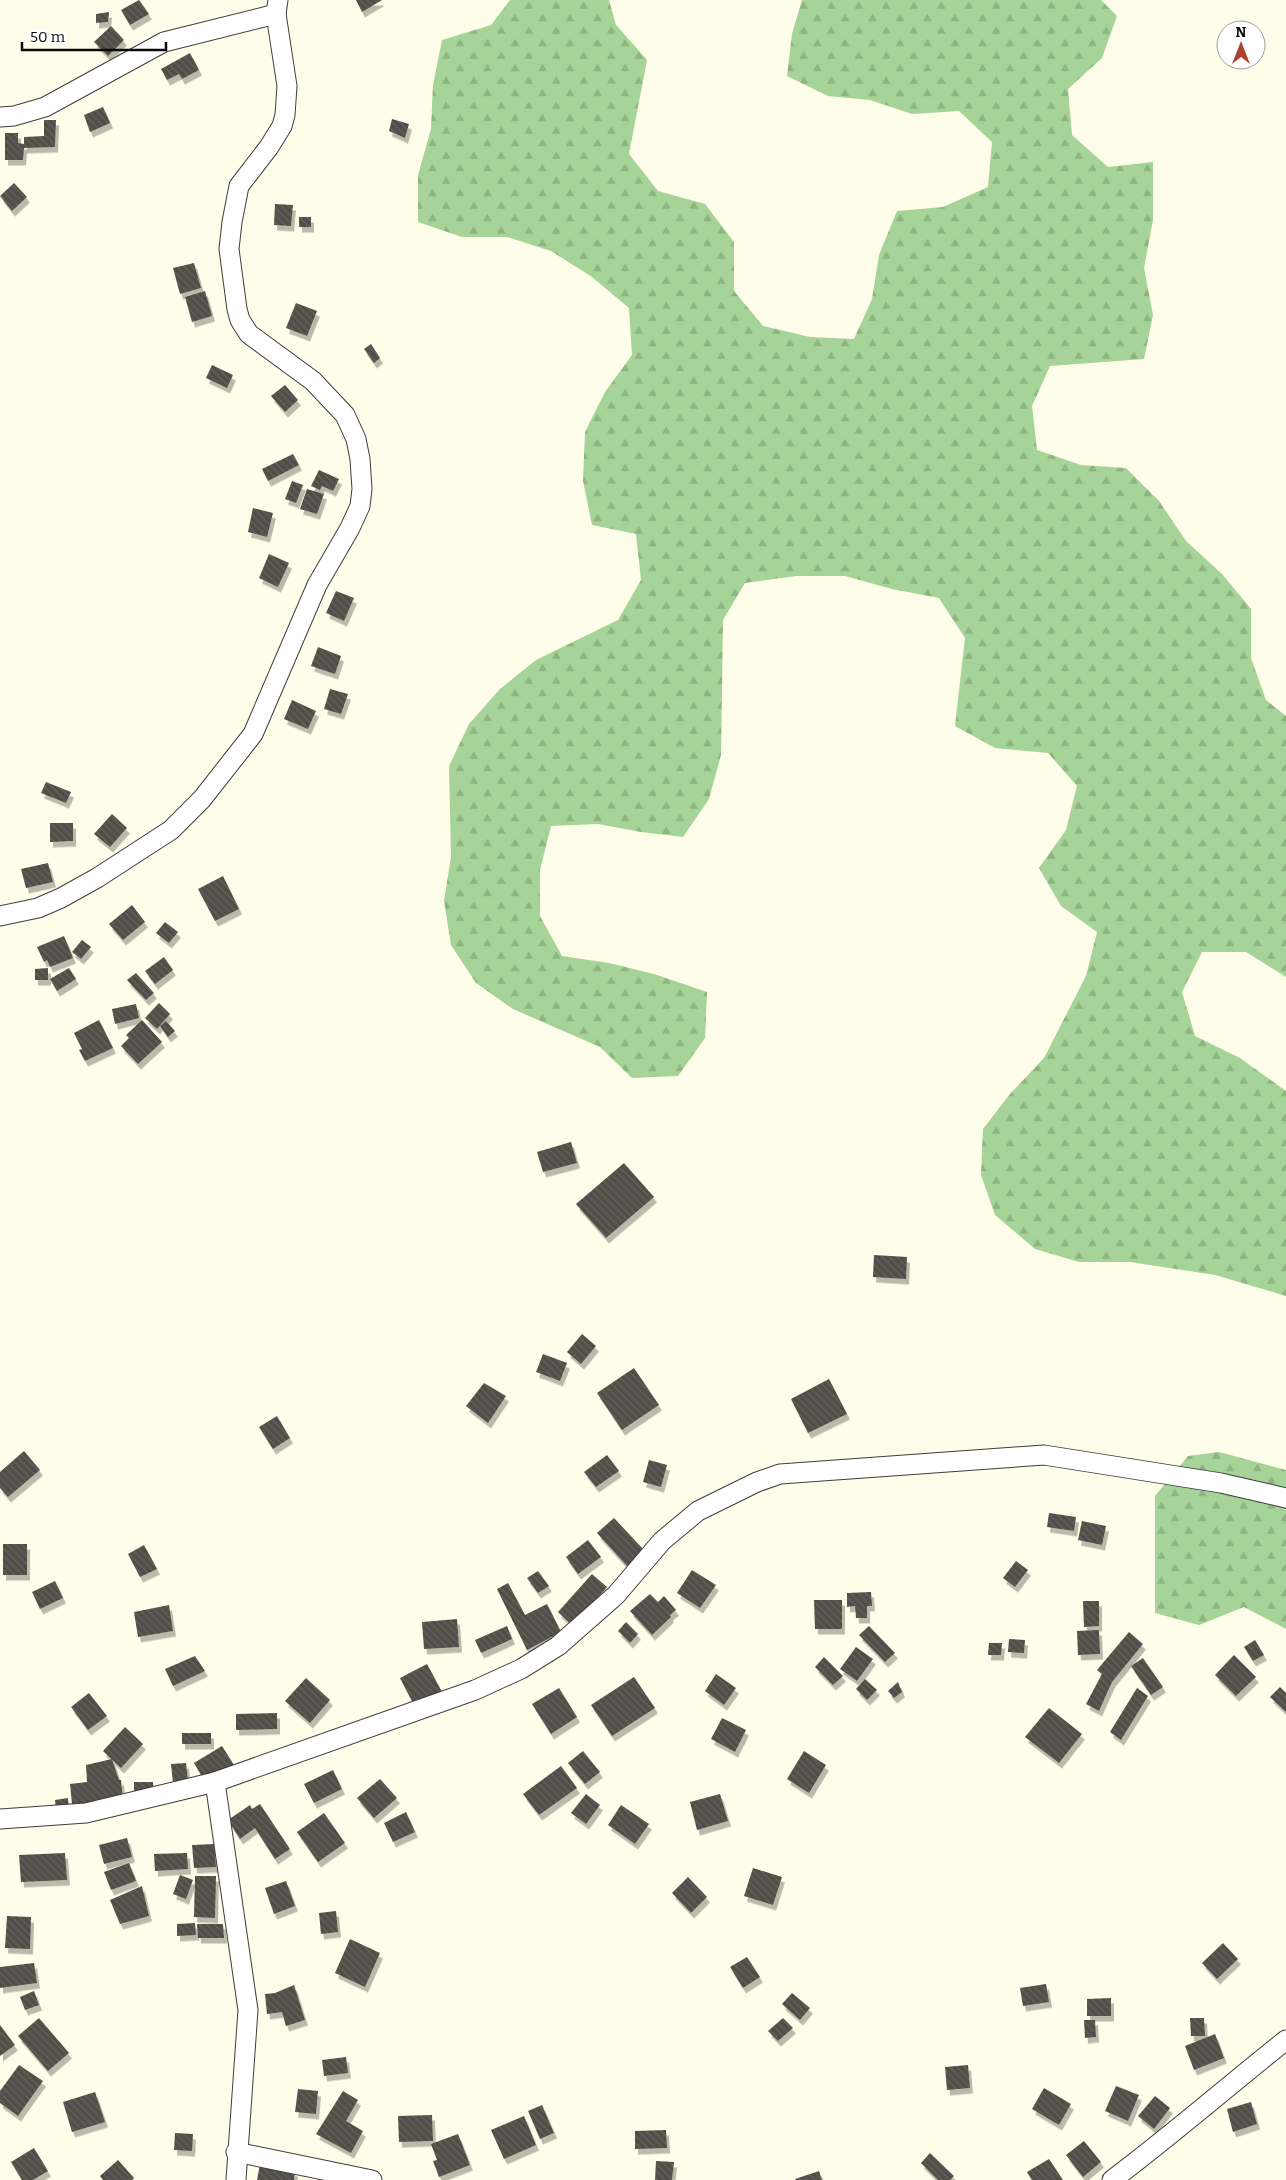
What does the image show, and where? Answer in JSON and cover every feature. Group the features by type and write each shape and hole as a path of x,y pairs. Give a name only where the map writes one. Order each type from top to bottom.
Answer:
{"street":[{"path":"0,117 14,116 45,107 164,42 277,7 287,86 284,116 282,126 269,147 239,186 229,249 237,309 240,320 249,334 313,381 345,415 356,439 360,459 362,489 360,506 350,528 317,585 252,734 202,799 171,830 97,878 38,908 0,916"},
{"path":"0,1819 86,1813 215,1782 475,1690 521,1670 558,1646 616,1595 662,1542 698,1511 756,1482 780,1474 1044,1455 1221,1483 1286,1498"},
{"path":"215,1782 248,2010 236,2152 236,2180"},
{"path":"1112,2180 1160,2144 1229,2085 1286,2040"},
{"path":"236,2152 372,2180"}],"green space":[{"path":"510,0 609,0 616,25 647,60 629,154 658,191 705,204 734,242 734,291 763,326 810,337 854,339 872,299 879,255 897,211 943,207 988,187 992,142 959,111 912,114 870,100 828,96 787,76 792,34 802,0 1101,0 1117,16 1102,58 1068,89 1072,135 1108,167 1153,162 1153,220 1144,268 1153,315 1144,359 1050,366 1032,406 1037,450 1081,465 1126,468 1159,501 1186,541 1222,574 1251,609 1251,658 1266,700 1286,716 1286,977 1246,952 1202,952 1182,992 1195,1036 1240,1058 1286,1091 1286,1296 1215,1275 1130,1262 1079,1262 1035,1249 995,1215 981,1175 983,1129 1010,1094 1044,1058 1086,976 1097,932 1061,906 1039,868 1066,830 1077,786 1048,753 995,748 955,726 965,638 939,598 892,589 845,576 796,576 745,583 723,620 721,755 709,799 683,837 598,824 551,826 540,870 540,916 562,956 609,963 654,974 707,992 705,1038 678,1076 632,1078 600,1047 513,1009 476,983 451,945 444,901 451,857 449,766 469,724 500,689 536,660 618,620 641,580 636,534 592,525 583,481 585,432 605,392 632,355 629,308 592,277 551,251 507,237 462,237 418,222 418,175 431,129 433,85 442,40 491,25"},
{"path":"1219,1452 1286,1470 1286,1629 1244,1607 1199,1625 1155,1613 1155,1496 1188,1456"}],"building":[{"path":"139,0 149,14 130,25 121,10"},
{"path":"356,0 382,0 362,12"},
{"path":"109,12 108,22 96,23 96,14"},
{"path":"111,26 124,40 108,56 94,42"},
{"path":"190,53 199,70 182,79 179,74 167,80 161,69"},
{"path":"103,107 110,123 90,132 84,115"},
{"path":"392,119 409,124 405,138 389,131"},
{"path":"44,120 56,120 55,147 24,148 23,160 5,160 5,133 18,133 18,143 24,144 24,137 44,136"},
{"path":"14,183 27,197 12,211 0,196"},
{"path":"275,204 293,205 291,226 274,225"},
{"path":"299,217 311,217 311,227 299,227"},
{"path":"194,263 201,288 180,294 173,268"},
{"path":"205,291 212,316 192,322 185,297"},
{"path":"296,303 317,311 307,336 286,328"},
{"path":"371,344 380,358 374,363 364,349"},
{"path":"212,365 233,375 227,388 206,378"},
{"path":"285,385 298,400 285,412 271,396"},
{"path":"293,454 299,465 268,481 262,469"},
{"path":"319,470 339,479 333,491 322,486 320,490 311,486"},
{"path":"292,481 303,485 296,503 285,499"},
{"path":"307,489 324,494 317,514 300,509"},
{"path":"253,508 273,513 267,537 248,532"},
{"path":"269,554 289,563 278,587 259,578"},
{"path":"336,591 354,598 344,621 326,613"},
{"path":"318,647 341,656 335,674 311,666"},
{"path":"330,689 348,694 341,714 324,709"},
{"path":"292,700 316,711 308,729 284,719"},
{"path":"46,782 71,792 66,803 41,793"},
{"path":"112,814 127,828 110,847 94,834"},
{"path":"50,823 73,823 73,841 50,842"},
{"path":"48,863 53,882 26,888 21,869"},
{"path":"223,876 239,909 215,921 198,889"},
{"path":"132,905 145,922 123,940 109,924"},
{"path":"165,922 178,932 169,943 156,933"},
{"path":"64,936 73,958 50,967 47,960 44,962 37,947"},
{"path":"82,940 91,947 81,959 72,952"},
{"path":"164,957 173,970 155,984 145,971"},
{"path":"48,968 48,980 35,980 35,969"},
{"path":"69,968 76,979 57,991 50,979"},
{"path":"136,973 154,993 146,1000 127,980"},
{"path":"159,1003 170,1014 157,1029 145,1018"},
{"path":"136,1004 139,1018 115,1024 112,1009"},
{"path":"99,1020 113,1048 85,1061 79,1050 82,1049 74,1033"},
{"path":"142,1020 162,1042 138,1064 121,1046 129,1038 126,1035"},
{"path":"166,1021 175,1031 168,1037 160,1026"},
{"path":"571,1142 577,1163 543,1172 537,1152"},
{"path":"624,1163 654,1197 606,1238 576,1204"},
{"path":"874,1255 907,1257 906,1279 873,1277"},
{"path":"582,1334 596,1346 581,1364 567,1352"},
{"path":"543,1354 567,1363 560,1381 536,1372"},
{"path":"634,1368 659,1405 622,1430 597,1393"},
{"path":"829,1379 847,1414 808,1433 791,1399"},
{"path":"484,1383 506,1396 488,1423 466,1406"},
{"path":"277,1416 290,1438 273,1449 259,1427"},
{"path":"24,1451 40,1470 8,1497 0,1488 0,1472"},
{"path":"607,1455 619,1471 596,1487 584,1472"},
{"path":"649,1460 667,1465 661,1487 643,1482"},
{"path":"1049,1513 1076,1517 1074,1531 1047,1527"},
{"path":"614,1518 644,1550 627,1566 597,1533"},
{"path":"1082,1521 1106,1526 1102,1545 1078,1540"},
{"path":"588,1540 601,1557 578,1574 566,1557"},
{"path":"3,1544 27,1544 27,1575 3,1575"},
{"path":"144,1545 157,1569 140,1577 128,1554"},
{"path":"1016,1561 1028,1570 1015,1587 1003,1578"},
{"path":"692,1570 716,1585 700,1608 677,1593"},
{"path":"538,1571 549,1586 538,1593 527,1578"},
{"path":"592,1574 607,1587 573,1626 558,1612"},
{"path":"55,1581 63,1598 40,1609 32,1592"},
{"path":"508,1583 525,1615 547,1604 561,1632 527,1650 497,1589"},
{"path":"871,1592 872,1606 867,1606 867,1618 856,1618 855,1606 847,1607 847,1593"},
{"path":"650,1594 658,1602 664,1596 676,1610 652,1635 630,1611"},
{"path":"814,1600 842,1600 842,1629 815,1629"},
{"path":"1083,1601 1099,1601 1099,1626 1084,1627"},
{"path":"169,1605 173,1631 138,1637 134,1612"},
{"path":"457,1619 459,1647 424,1649 422,1622"},
{"path":"626,1622 638,1634 630,1643 618,1631"},
{"path":"507,1626 512,1639 481,1653 475,1640"},
{"path":"869,1626 895,1653 885,1662 859,1635"},
{"path":"1099,1630 1100,1654 1078,1655 1077,1631"},
{"path":"1129,1632 1143,1644 1112,1682 1099,1711 1086,1704 1102,1674 1097,1670"},
{"path":"1009,1639 1025,1640 1024,1653 1008,1652"},
{"path":"1255,1640 1264,1655 1253,1661 1244,1647"},
{"path":"989,1643 1002,1643 1001,1655 988,1655"},
{"path":"856,1647 873,1659 857,1681 840,1669"},
{"path":"1234,1655 1256,1677 1236,1696 1215,1675"},
{"path":"195,1656 205,1671 173,1686 165,1669"},
{"path":"824,1657 843,1676 833,1685 815,1667"},
{"path":"1143,1658 1163,1687 1151,1695 1131,1666"},
{"path":"427,1664 442,1692 415,1707 400,1678"},
{"path":"716,1674 736,1688 724,1705 705,1691"},
{"path":"634,1677 655,1708 612,1736 591,1705"},
{"path":"306,1678 330,1700 310,1723 285,1701"},
{"path":"865,1679 877,1690 867,1700 856,1689"},
{"path":"898,1682 902,1692 894,1698 888,1691"},
{"path":"1280,1687 1286,1693 1286,1712 1270,1697"},
{"path":"559,1688 577,1717 551,1734 532,1704"},
{"path":"1137,1688 1148,1696 1121,1740 1110,1732"},
{"path":"89,1693 107,1716 88,1730 71,1707"},
{"path":"1049,1708 1082,1734 1059,1763 1025,1737"},
{"path":"277,1713 277,1729 236,1730 236,1714"},
{"path":"722,1718 746,1730 735,1752 711,1739"},
{"path":"125,1727 143,1744 121,1768 103,1751"},
{"path":"182,1733 211,1733 211,1744 182,1744"},
{"path":"222,1746 234,1765 206,1783 194,1763"},
{"path":"583,1751 600,1772 585,1784 568,1763"},
{"path":"804,1751 826,1765 809,1793 787,1779"},
{"path":"112,1759 119,1780 121,1780 123,1800 72,1804 70,1784 87,1782 86,1765"},
{"path":"186,1763 188,1781 173,1783 171,1764"},
{"path":"561,1766 577,1788 539,1815 523,1794"},
{"path":"333,1770 342,1789 314,1803 304,1784"},
{"path":"380,1779 397,1798 374,1818 357,1798"},
{"path":"134,1782 153,1782 154,1797 134,1797"},
{"path":"586,1794 600,1805 586,1824 571,1813"},
{"path":"720,1794 728,1821 697,1830 690,1802"},
{"path":"68,1798 69,1809 56,1811 55,1800"},
{"path":"260,1804 290,1849 275,1859 255,1828 240,1839 228,1820 250,1805 252,1809"},
{"path":"621,1805 649,1824 635,1844 608,1825"},
{"path":"406,1812 415,1832 393,1842 384,1823"},
{"path":"324,1813 345,1843 318,1862 297,1832"},
{"path":"127,1838 132,1857 104,1864 99,1845"},
{"path":"214,1844 216,1867 194,1868 192,1845"},
{"path":"65,1853 67,1880 21,1882 19,1855"},
{"path":"187,1853 188,1869 155,1871 154,1854"},
{"path":"129,1863 136,1881 111,1890 104,1872"},
{"path":"753,1868 782,1877 773,1905 744,1896"},
{"path":"180,1875 193,1880 186,1899 173,1894"},
{"path":"195,1876 216,1876 215,1918 194,1917"},
{"path":"688,1877 707,1897 691,1913 672,1893"},
{"path":"286,1881 295,1906 274,1914 265,1888"},
{"path":"142,1886 149,1916 120,1924 110,1900"},
{"path":"336,1911 338,1932 321,1934 319,1913"},
{"path":"7,1916 31,1917 30,1949 5,1948"},
{"path":"195,1923 196,1935 177,1936 177,1924"},
{"path":"197,1924 223,1924 224,1938 198,1938"},
{"path":"350,1939 380,1953 365,1987 335,1973"},
{"path":"1223,1943 1238,1959 1217,1979 1202,1963"},
{"path":"747,1957 760,1977 743,1988 730,1967"},
{"path":"34,1963 37,1983 0,1988 0,1967"},
{"path":"1046,1984 1049,2002 1023,2006 1020,1988"},
{"path":"294,1985 305,2020 286,2026 282,2012 267,2014 265,1994 275,1993"},
{"path":"34,1991 39,2005 25,2010 20,1997"},
{"path":"792,1993 810,2008 800,2020 782,2004"},
{"path":"1111,1998 1111,2016 1087,2016 1087,1999"},
{"path":"39,2018 69,2053 48,2071 18,2036"},
{"path":"783,2018 793,2028 778,2041 768,2031"},
{"path":"1190,2018 1204,2018 1205,2036 1191,2036"},
{"path":"1084,2020 1095,2020 1096,2037 1085,2038"},
{"path":"0,2025 15,2045 0,2056"},
{"path":"1215,2034 1224,2058 1194,2070 1185,2046"},
{"path":"346,2057 348,2073 324,2076 322,2060"},
{"path":"19,2065 43,2081 18,2116 0,2103 0,2091"},
{"path":"968,2065 970,2088 947,2090 945,2067"},
{"path":"1116,2086 1139,2095 1128,2121 1105,2111"},
{"path":"1044,2088 1071,2104 1059,2125 1032,2109"},
{"path":"298,2089 318,2091 316,2114 295,2112"},
{"path":"343,2091 358,2100 346,2121 363,2131 351,2153 316,2134"},
{"path":"95,2092 105,2122 72,2132 63,2102"},
{"path":"1155,2096 1170,2108 1154,2129 1138,2116"},
{"path":"1251,2102 1257,2124 1233,2132 1227,2109"},
{"path":"542,2105 554,2133 540,2139 528,2111"},
{"path":"432,2115 433,2141 399,2142 398,2116"},
{"path":"524,2116 536,2145 504,2159 491,2130"},
{"path":"666,2130 667,2148 635,2149 635,2131"},
{"path":"175,2133 193,2134 192,2151 174,2150"},
{"path":"458,2134 470,2165 439,2177 433,2161 437,2160 431,2144"},
{"path":"1084,2141 1101,2162 1083,2177 1066,2155"},
{"path":"34,2148 48,2171 33,2180 22,2180 11,2162"},
{"path":"930,2153 954,2176 950,2180 938,2180 921,2163"},
{"path":"1049,2159 1063,2180 1032,2180 1027,2172"},
{"path":"118,2160 134,2178 132,2180 103,2180 100,2176"},
{"path":"656,2161 674,2162 672,2180 655,2180"},
{"path":"260,2164 295,2171 294,2180 257,2180"},
{"path":"819,2171 822,2180 795,2179"}]}
